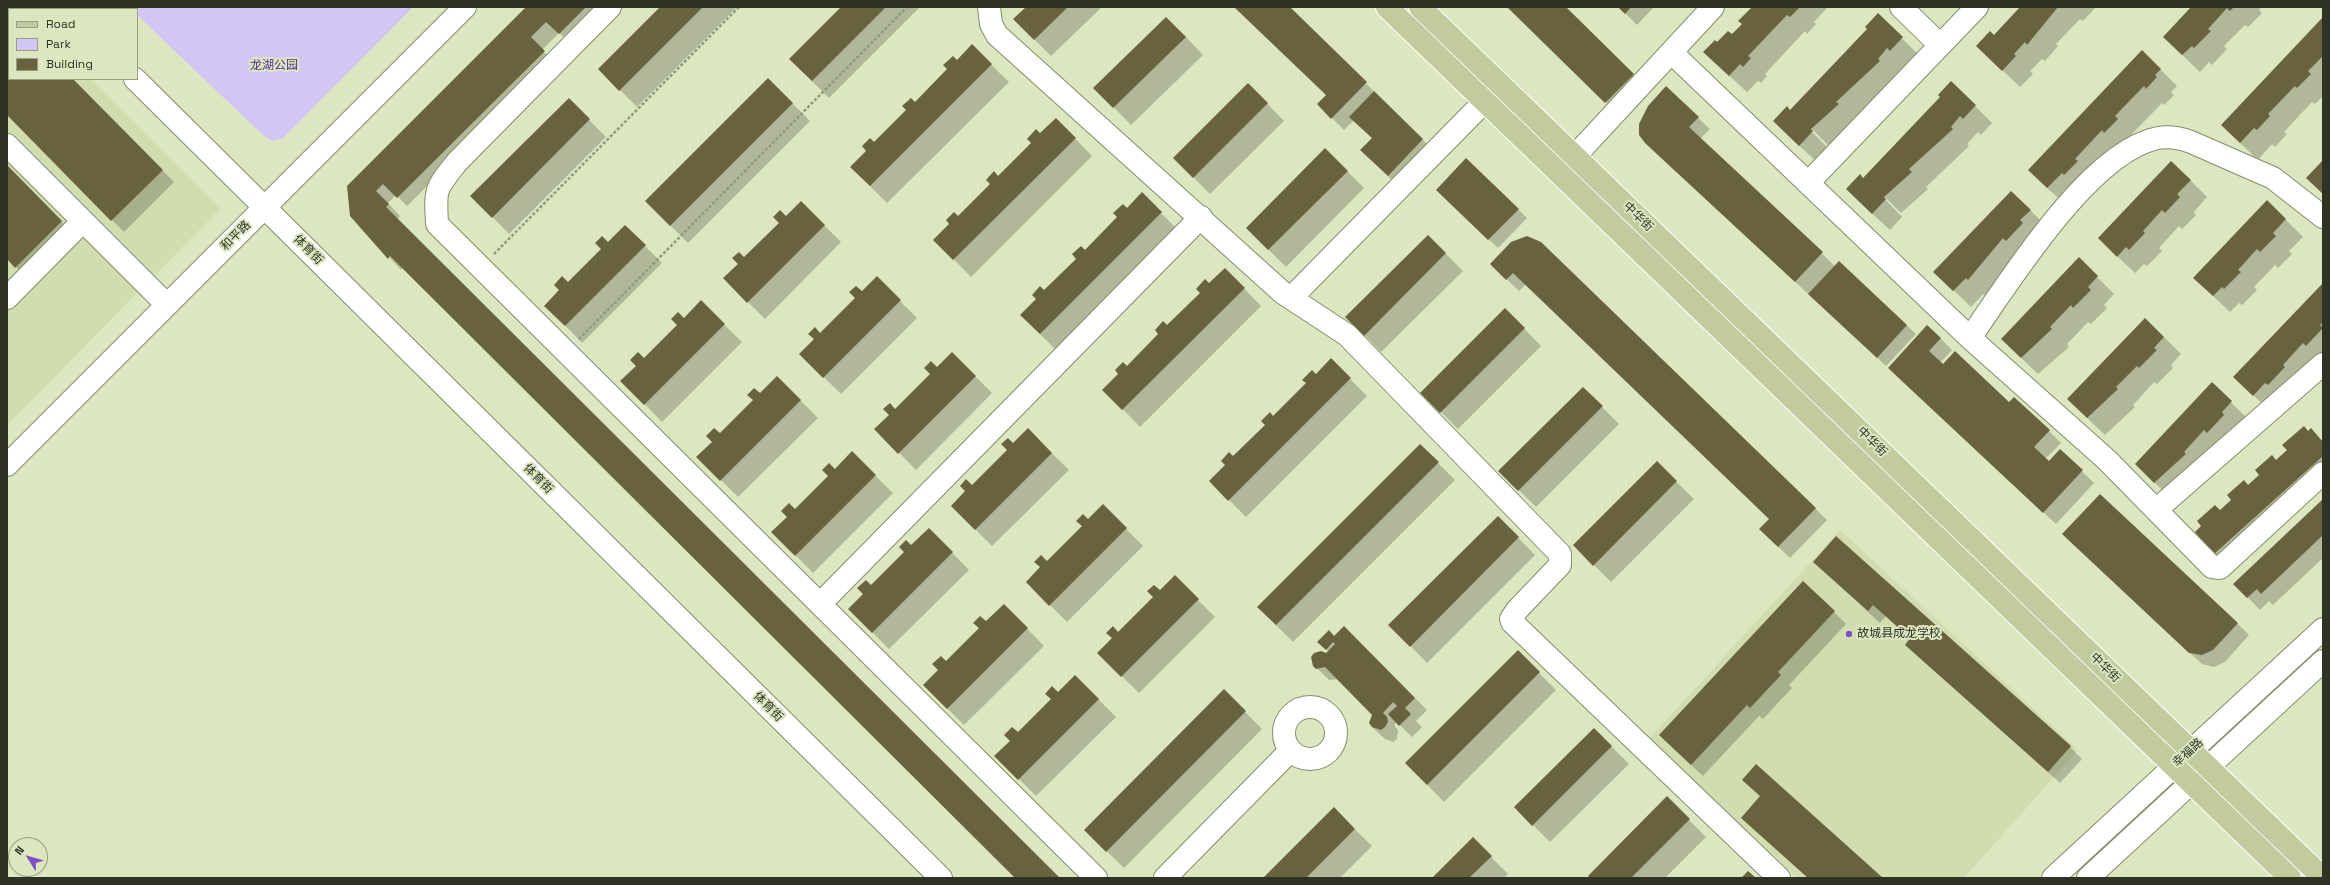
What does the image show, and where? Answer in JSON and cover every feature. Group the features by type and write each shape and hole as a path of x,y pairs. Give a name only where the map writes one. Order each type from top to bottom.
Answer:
{"main road":[{"name":"中华街","path":"1388,7 2290,878"},
{"name":"中华街","path":"1420,7 2323,878"}],"street":[{"name":"和平路","path":"7,465 465,7"},
{"path":"610,7 457,162 439,184 435,193 437,224 1096,878"},
{"path":"990,7 991,24 997,35 1291,298 1347,335 1560,554 1560,565 1517,610 1511,619 1512,622 1778,878"},
{"path":"1575,156 1713,7"},
{"path":"1901,7 1940,45"},
{"path":"1808,183 1977,7"},
{"path":"1672,53 1970,338 2107,460 2212,567 2220,568 2323,473"},
{"name":"体育街","path":"136,80 940,878"},
{"path":"1291,298 1485,101"},
{"path":"1970,338 2030,252 2084,186 2104,166 2124,152 2158,138 2178,137 2274,178 2323,217"},
{"path":"7,145 167,305"},
{"path":"820,604 1201,218"},
{"path":"10,288 84,221"},
{"path":"2156,510 2323,364"},
{"name":"幸福路","path":"2053,878 2323,629"},
{"name":"幸福路","path":"2088,878 2323,661"},
{"path":"1165,878 1290,751"}],"path":[{"path":"481,268 739,7"},
{"path":"566,352 907,7"}],"shaded area":[{"path":"7,7 18,7 19,8 8,8 8,80 91,80 220,209 7,425"},
{"name":"故城县成龙学校","path":"1840,530 2078,750 1964,878 1798,878 1649,739"}],"green space":[{"name":"龙湖公园","path":"129,7 413,7 282,139 272,141 263,135 138,16 138,8"}],"building":[{"path":"526,7 586,7 559,34 546,22 531,37 545,51 397,198 383,184 376,191 389,204 386,207 1060,878 1015,878 390,256 388,259 350,216 347,186"},
{"path":"660,7 703,7 619,91 598,69"},
{"path":"841,7 886,7 812,81 789,59"},
{"path":"1026,7 1068,7 1034,40 1013,19"},
{"path":"1234,7 1290,7 1367,82 1331,119 1317,104 1326,95"},
{"path":"1507,7 1566,7 1634,74 1605,103"},
{"path":"1618,7 1631,7 1625,14"},
{"path":"1752,7 1800,7 1790,17 1787,15 1748,56 1751,58 1743,67 1740,64 1729,76 1703,52 1715,40 1717,42 1728,31 1732,34 1742,24 1738,21"},
{"path":"2020,7 2058,7 2027,45 2025,42 2014,54 2016,56 2002,71 1976,46 1990,31 1994,35"},
{"path":"2191,7 2234,7 2230,11 2227,8 2208,29 2211,31 2194,48 2192,46 2182,55 2163,37"},
{"path":"7,12 8,80 74,80 163,170 111,221 7,115"},
{"path":"1878,13 1903,37 1890,51 1887,48 1878,59 1880,61 1836,102 1839,104 1811,129 1813,131 1799,146 1773,121 1787,106 1790,110 1867,29 1865,27"},
{"path":"1166,17 1186,37 1113,108 1093,88"},
{"path":"2323,17 2323,56 2308,71 2311,74 2297,88 2295,86 2268,114 2270,116 2257,130 2254,128 2240,143 2221,125"},
{"path":"972,44 992,64 870,186 850,167 866,151 862,146 870,138 874,142 906,110 902,106 911,98 915,102 947,69 943,65 953,56 957,60"},
{"path":"2142,50 2161,69 2155,75 2157,77 2146,89 2144,86 2115,116 2118,119 2104,133 2102,130 2075,159 2078,161 2064,175 2062,173 2047,188 2028,170"},
{"path":"768,78 793,103 670,226 645,201"},
{"path":"1951,81 1976,105 1963,119 1960,116 1951,127 1953,129 1909,169 1912,172 1884,197 1886,199 1872,214 1846,189 1860,174 1863,178 1940,97 1938,95"},
{"path":"1248,83 1268,103 1193,178 1173,158"},
{"path":"1666,86 1699,117 1689,127 1823,252 1795,282 1645,143 1639,135 1639,124 1648,106"},
{"path":"1374,91 1423,139 1388,176 1360,150 1372,138 1349,117"},
{"path":"569,98 590,119 492,218 470,196"},
{"path":"1056,118 1076,138 953,260 933,240 949,224 946,220 954,212 958,216 990,184 986,180 994,171 998,176 1031,143 1027,139 1036,129 1040,133"},
{"path":"1325,148 1348,171 1268,250 1246,228"},
{"path":"1466,158 1519,209 1488,240 1436,190"},
{"path":"2323,160 2323,194 2306,178"},
{"path":"2171,161 2191,180 2177,194 2180,197 2165,213 2162,210 2143,231 2145,233 2129,250 2126,247 2117,257 2098,238"},
{"path":"7,165 62,221 15,268 7,259"},
{"path":"2011,191 2031,210 2020,220 2023,223 2006,241 2003,238 1968,280 1966,278 1953,291 1933,272"},
{"path":"1142,192 1162,212 1040,334 1020,315 1036,299 1032,295 1040,286 1044,290 1076,259 1072,254 1081,246 1085,250 1117,217 1113,213 1123,204 1127,208"},
{"path":"2267,200 2286,219 2273,233 2276,236 2260,252 2257,249 2238,270 2241,272 2224,289 2222,287 2213,296 2193,278"},
{"path":"801,201 825,225 747,303 723,278 738,264 732,258 739,252 744,257 779,223 773,217 780,210 786,216"},
{"path":"625,225 646,245 565,326 544,306 559,290 554,285 562,276 568,282 601,249 595,243 602,236 608,242"},
{"path":"1428,235 1446,253 1364,336 1345,317"},
{"path":"1527,236 1541,242 1816,508 1778,547 1759,529 1769,519 1513,273 1506,280 1490,264 1511,242"},
{"path":"2079,257 2098,276 2088,287 2091,290 2073,308 2071,305 2050,327 2052,329 2021,358 2001,339"},
{"path":"1839,261 1907,325 1877,358 1808,294"},
{"path":"1225,268 1245,288 1122,410 1102,390 1118,374 1115,370 1123,362 1127,366 1158,334 1155,330 1163,321 1167,325 1200,293 1196,289 1205,279 1209,283"},
{"path":"877,276 901,300 823,378 799,354 814,339 808,334 815,327 820,333 855,298 849,292 856,286 862,291"},
{"path":"2323,283 2323,322 2320,325 2323,328 2306,346 2303,343 2283,365 2285,367 2268,385 2265,383 2253,396 2233,377"},
{"path":"701,300 725,324 644,405 620,381 636,366 630,360 638,352 644,358 677,325 671,319 678,312 684,318"},
{"path":"1505,308 1525,328 1440,413 1420,393"},
{"path":"2145,318 2164,337 2154,348 2157,350 2139,368 2137,366 2116,387 2118,389 2087,418 2067,399"},
{"path":"1927,325 1941,338 1929,351 1943,364 1955,351 2009,402 2014,397 2050,430 2034,447 2049,461 2060,449 2083,470 2043,513 1888,368"},
{"path":"952,352 976,376 898,454 874,429 889,415 883,409 890,403 895,409 930,374 924,368 931,361 937,367"},
{"path":"1331,358 1351,378 1228,501 1209,481 1225,465 1221,461 1229,452 1233,456 1265,425 1261,421 1270,412 1273,416 1306,383 1302,380 1312,370 1316,374"},
{"path":"777,376 801,400 720,481 696,457 712,442 706,436 714,428 720,433 753,400 747,395 754,388 760,393"},
{"path":"2212,382 2232,401 2222,412 2224,415 2207,433 2204,430 2184,452 2186,454 2154,483 2135,464"},
{"path":"1583,387 1603,406 1518,491 1498,471"},
{"path":"2304,426 2308,431 2311,428 2323,442 2323,456 2214,554 2195,532 2201,526 2197,521 2215,505 2220,510 2231,500 2227,495 2244,480 2248,485 2259,475 2255,470 2272,455 2276,460 2287,450 2282,445"},
{"path":"1028,428 1052,453 975,530 951,506 965,491 960,486 966,479 972,485 1007,450 1001,444 1008,438 1013,443"},
{"path":"1420,444 1439,462 1276,625 1257,607"},
{"path":"852,451 876,475 795,556 771,532 787,517 781,511 789,503 795,509 828,476 822,470 829,463 835,469"},
{"path":"1657,461 1677,481 1593,566 1573,545"},
{"path":"2100,494 2238,623 2213,650 2202,655 2189,653 2062,534"},
{"path":"2323,499 2323,535 2261,594 2257,589 2247,598 2233,584"},
{"path":"1103,504 1127,528 1049,606 1026,582 1040,567 1034,562 1041,555 1047,561 1082,526 1076,521 1083,514 1088,519"},
{"path":"1498,516 1519,537 1410,647 1388,625"},
{"path":"929,528 953,552 872,633 848,609 863,594 857,588 866,580 871,585 904,552 899,547 906,540 911,545"},
{"path":"1836,536 2071,746 2048,772 1905,645 1910,638 1873,605 1868,611 1813,562"},
{"path":"1175,575 1199,599 1121,677 1097,653 1112,638 1106,633 1113,626 1118,632 1153,597 1147,591 1154,585 1160,590"},
{"path":"1803,581 1835,611 1778,672 1781,675 1750,708 1747,705 1691,765 1659,735"},
{"path":"1004,604 1028,628 947,709 923,685 938,670 932,664 941,656 946,661 979,628 973,623 980,616 986,621"},
{"path":"1344,626 1415,698 1405,708 1411,714 1399,726 1388,714 1397,706 1393,702 1383,713 1387,717 1388,722 1385,727 1381,730 1372,727 1369,723 1372,715 1325,667 1316,669 1313,666 1311,657 1314,653 1321,651 1326,653 1335,644 1333,642 1326,650 1317,642 1329,630 1334,636"},
{"path":"1518,650 1540,672 1427,785 1405,763"},
{"path":"1075,675 1099,699 1018,780 994,756 1010,741 1004,735 1012,727 1018,732 1051,699 1045,694 1052,686 1058,692"},
{"path":"1224,689 1246,711 1106,852 1084,830"},
{"path":"1594,728 1612,746 1532,826 1514,807"},
{"path":"1756,764 1883,878 1808,878 1741,818 1760,796 1742,780"},
{"path":"1667,796 1690,819 1631,878 1590,878 1588,876"},
{"path":"1334,807 1355,829 1306,878 1263,878"},
{"path":"1473,837 1492,856 1469,878 1432,878"},
{"path":"1748,871 1756,878 1741,878"}],"place":[{"name":"故城县成龙学校","path":"1849,634"}]}
